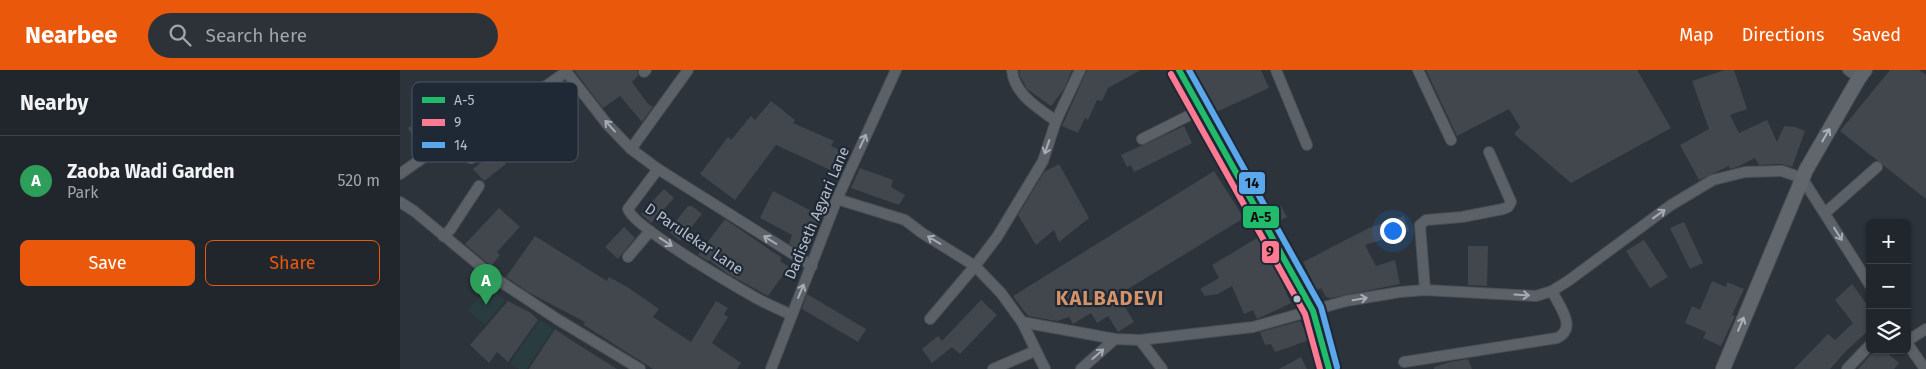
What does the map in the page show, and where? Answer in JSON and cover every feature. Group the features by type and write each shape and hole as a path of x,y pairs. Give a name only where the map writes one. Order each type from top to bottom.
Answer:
{"main road":[{"path":"1179,70 1313,311 1329,369"},
{"path":"1723,369 1802,178 1857,72"}],"street":[{"path":"631,149 688,70"},
{"name":"Dadiseth Agyari Lane","path":"771,369 837,199 896,70"},
{"path":"1012,70 1013,80 1020,91 1037,108 1056,121"},
{"path":"930,319 997,237 1043,161 1056,121 1080,70"},
{"path":"1276,70 1307,145"},
{"path":"1418,70 1451,140"},
{"path":"551,82 566,71 575,82"},
{"path":"578,87 607,124 631,149 658,169 812,266"},
{"path":"1142,139 1200,110"},
{"path":"1425,290 1420,225 1426,220 1462,217 1508,207 1511,202 1488,152"},
{"path":"400,174 417,162"},
{"path":"1825,214 1877,167"},
{"name":"D Parulekar Lane","path":"658,169 628,208 630,214 650,231 757,298 791,315"},
{"path":"1022,322 1115,339 1140,340 1254,328 1346,301 1425,290 1536,296 1552,291 1671,205 1712,180 1745,172 1782,171 1802,178 1866,279"},
{"path":"444,236 479,186"},
{"path":"837,199 905,220 922,233 975,266 1001,293 1022,322 1045,369"},
{"path":"400,202 495,278 634,368"},
{"path":"628,257 650,231"},
{"path":"1404,362 1557,338 1567,330 1567,323 1552,291"},
{"path":"1911,339 1926,329"},
{"path":"1081,369 1115,339"},
{"path":"1140,340 1162,369"},
{"path":"1911,348 1925,369"},
{"path":"1847,369 1866,349"},
{"path":"993,369 1035,351"}],"green space":[{"path":"487,287 505,300 485,324 468,310"},
{"path":"540,320 553,329 526,369 519,369 510,363"}],"building":[{"path":"574,70 637,70 638,76 632,82 648,104 653,107 642,122 620,96 603,108"},
{"path":"1019,70 1072,70 1064,89 1051,106 1027,89"},
{"path":"1087,70 1141,70 1108,88 1102,101 1097,100 1088,120 1085,118 1078,133 1062,126"},
{"path":"1196,70 1261,70 1269,88 1212,114 1190,73"},
{"path":"1426,70 1637,70 1671,128 1571,183 1514,134 1520,127 1509,109 1457,136"},
{"path":"1725,70 1734,70 1747,109 1730,115 1739,133 1767,120 1777,142 1784,126 1795,127 1805,131 1792,167 1782,164 1759,165 1755,158 1737,167 1730,169 1729,166 1699,180 1680,145 1709,129 1692,81"},
{"path":"1890,70 1919,70 1926,75 1926,199 1840,131"},
{"path":"771,101 795,120 793,123 834,141 831,146 847,153 837,173 776,145 735,200 700,174 728,137 731,140 751,116 755,120"},
{"path":"412,126 412,134 408,128"},
{"path":"1184,126 1192,143 1134,172 1131,165 1127,167 1121,155"},
{"path":"482,162 504,162 506,164 484,181 473,169"},
{"path":"1059,164 1089,218 1059,242 1054,230 1036,245 1018,215 1044,172"},
{"path":"860,168 893,180 891,187 905,195 899,205 851,188"},
{"path":"1214,171 1244,218 1118,295 1134,322 1118,332 1108,316 1097,323 1091,313 1073,324 1069,317 1057,321 1028,316 1013,296"},
{"path":"664,189 674,198 651,223 641,214"},
{"path":"773,191 821,216 807,255 789,244 792,235 760,218"},
{"path":"688,206 692,206 702,214 680,241 668,231"},
{"path":"1281,206 1287,217 1274,223 1268,213"},
{"path":"499,208 520,227 497,252 500,255 491,266 465,244"},
{"path":"1404,216 1409,231 1365,245 1376,266 1395,260 1400,284 1331,298 1326,297 1321,288 1317,290 1303,262 1369,228"},
{"path":"725,219 782,258 780,261 789,267 768,296 698,255"},
{"path":"1684,222 1703,263 1690,269 1670,228"},
{"path":"624,227 635,238 618,259 605,247"},
{"path":"535,236 607,281 609,277 629,288 659,309 653,317 691,342 716,301 728,308 724,314 728,317 712,343 741,363 737,369 653,369 584,325 585,322 528,292 506,277"},
{"path":"1257,238 1277,272 1291,303 1257,319 1253,310 1244,314 1232,286 1218,294 1205,296 1200,289 1219,278 1212,265"},
{"path":"1644,240 1668,277 1650,288 1626,251"},
{"path":"1468,246 1488,246 1487,286 1468,285"},
{"path":"1712,281 1726,287 1727,282 1744,289 1732,315 1735,316 1721,346 1703,338 1706,332 1685,323 1692,306 1700,310"},
{"path":"1852,284 1866,303 1866,333 1830,369 1794,369 1828,334 1835,340 1853,323 1835,300"},
{"path":"807,294 866,329 858,342 802,309"},
{"path":"981,300 997,315 960,354 952,347 932,363 922,349 938,336 942,341"},
{"path":"508,301 531,313 538,320 508,362 497,352 489,363 470,345"},
{"path":"1300,321 1310,340 1275,352 1271,344 1265,345 1260,332"},
{"path":"555,329 574,342 617,369 529,369"},
{"path":"1871,354 1889,354 1899,363 1894,369 1858,369"},
{"path":"1301,357 1307,369 1279,369"},
{"path":"1468,359 1472,369 1434,369 1434,367 1450,362"}],"transit line":[{"name":"A-5","path":"1179,70 1313,311 1329,369"},
{"name":"14","path":"1189,70 1321,307 1337,367"},
{"name":"9","path":"1171,74 1305,314 1320,369"}],"place":[{"name":"Zaoba Wadi Garden","path":"486,305"}],"district":[{"name":"KALBADEVI","path":"1110,298"}]}
